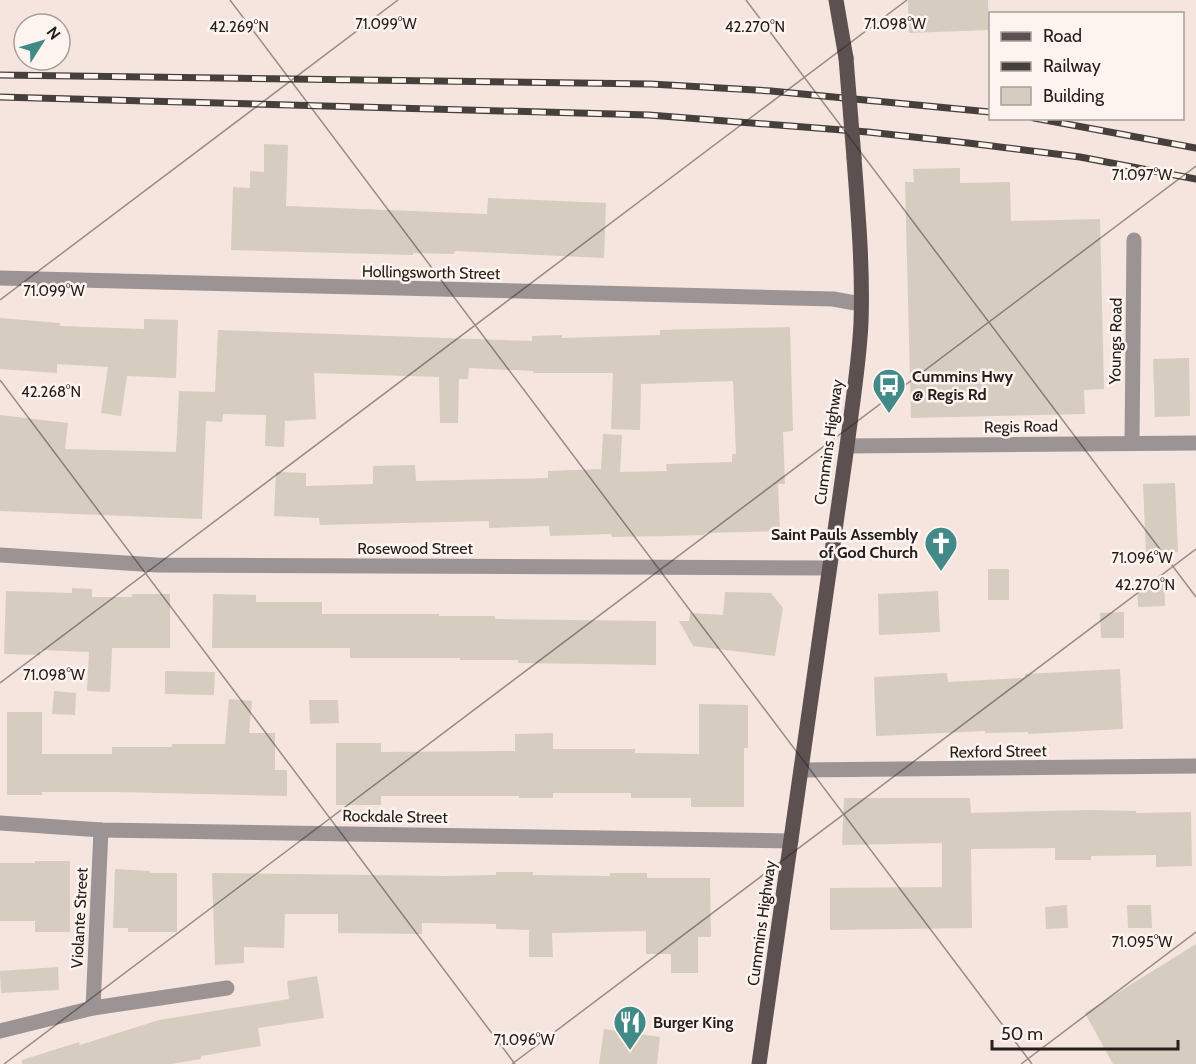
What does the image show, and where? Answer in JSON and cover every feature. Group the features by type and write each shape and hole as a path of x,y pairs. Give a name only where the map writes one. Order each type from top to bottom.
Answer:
{"main road":[{"name":"Cummins Highway","path":"759,1064 830,568 859,347 861,304 854,158 846,58 836,0"}],"street":[{"name":"Youngs Road","path":"1132,442 1134,240"},
{"name":"Hollingsworth Street","path":"0,278 833,299 861,304"},
{"name":"Regis Road","path":"847,446 1196,443"},
{"name":"Rosewood Street","path":"0,555 157,565 830,568"},
{"name":"Rexford Street","path":"801,770 1196,766"},
{"name":"Rockdale Street","path":"0,823 101,830 790,841"},
{"name":"Violante Street","path":"93,1008 101,830"},
{"path":"0,1030 93,1008 227,988"}],"building":[{"path":"908,0 988,0 989,30 909,33"},
{"path":"264,144 288,145 286,206 487,214 488,198 606,203 604,258 455,251 454,254 413,253 413,255 231,250 233,187 250,188 250,171 264,172"},
{"path":"960,168 960,183 1010,182 1011,221 1100,219 1104,389 1084,390 1085,414 911,418 905,182 914,182 913,169"},
{"path":"0,318 60,323 60,326 144,329 144,319 178,320 176,378 127,376 121,416 101,413 108,367 57,364 57,373 0,369"},
{"path":"790,327 793,431 783,432 785,484 778,484 780,531 669,536 612,537 611,534 550,536 549,526 489,528 489,521 320,525 319,518 274,516 276,472 306,473 306,486 373,484 373,466 415,465 416,481 548,478 548,471 601,469 603,434 622,435 620,472 667,471 666,464 732,462 732,454 736,454 733,381 641,384 640,430 611,429 613,373 533,373 533,371 469,368 468,379 459,379 458,423 440,423 439,377 314,373 316,419 285,421 284,447 265,446 266,415 223,414 222,422 206,421 202,519 0,511 0,415 68,423 65,449 176,452 179,391 215,392 218,330 532,341 532,336 562,335 562,338 660,335 660,330"},
{"path":"1189,358 1190,416 1155,417 1153,359"},
{"path":"1175,483 1178,552 1146,553 1143,484"},
{"path":"988,569 1009,569 1009,600 988,600"},
{"path":"1164,580 1165,606 1138,607 1137,582"},
{"path":"72,588 92,589 92,597 170,594 170,648 112,648 110,692 87,691 89,652 40,650 40,655 4,654 6,591 72,593"},
{"path":"938,591 940,632 879,635 878,594"},
{"path":"725,592 771,593 783,608 775,656 693,646 679,621 689,621 690,613 723,615"},
{"path":"213,594 256,595 256,602 322,602 322,614 439,614 439,616 495,616 495,619 656,621 656,665 518,663 518,660 460,660 460,658 350,658 350,648 212,648"},
{"path":"1124,612 1124,638 1101,638 1100,613"},
{"path":"1120,669 1123,729 1028,734 1028,732 985,733 985,731 876,736 874,677 947,673 948,682 1025,678 1025,674"},
{"path":"165,671 215,672 214,695 165,694"},
{"path":"54,691 76,693 75,715 52,714"},
{"path":"229,699 252,701 249,733 275,733 275,770 287,770 287,796 116,792 42,792 42,795 7,795 7,712 42,712 42,754 112,754 112,747 225,744"},
{"path":"309,700 338,700 339,723 310,724"},
{"path":"699,704 748,705 748,748 744,748 744,807 691,807 691,798 631,798 631,793 553,793 553,798 381,796 381,805 336,805 336,743 381,743 381,752 515,751 515,734 553,733 553,749 635,749 635,753 699,754"},
{"path":"844,798 970,798 971,813 1090,810 1136,811 1136,813 1191,812 1192,866 1156,867 1156,855 1091,856 1091,860 1055,860 1055,848 971,849 972,928 830,930 830,888 942,887 942,843 842,845"},
{"path":"35,861 70,861 70,932 35,932 35,921 0,921 0,863 35,863"},
{"path":"115,869 177,873 177,932 128,932 128,928 113,928"},
{"path":"496,872 610,876 610,873 647,873 647,878 710,878 711,937 698,937 698,973 671,973 671,954 646,954 646,931 552,933 553,957 529,957 529,930 496,929 496,924 422,923 422,934 338,933 338,914 285,914 284,948 244,947 244,963 215,965 212,873 447,876 496,875"},
{"path":"1067,905 1068,928 1046,929 1045,907"},
{"path":"1127,905 1151,905 1152,928 1128,928"},
{"path":"1196,944 1196,1064 1113,1064 1085,1013"},
{"path":"58,967 59,990 1,993 0,971"},
{"path":"317,976 324,1018 258,1028 261,1046 201,1056 201,1059 171,1064 22,1064 22,1060 79,1042 80,1045 159,1020 289,999 287,981"},
{"name":"Burger King","path":"604,1029 660,1037 657,1064 599,1064"}],"railway":[{"path":"0,75 651,84 771,91 989,112"},
{"path":"0,97 649,115 868,132 968,143 1080,157 1196,179"},
{"path":"1045,120 1196,148"}],"place":[{"name":"Cummins Hwy @ Regis Rd","path":"889,414"},
{"name":"Saint Pauls Assembly of God Church","path":"941,572"},
{"name":"Burger King","path":"630,1051"}]}
